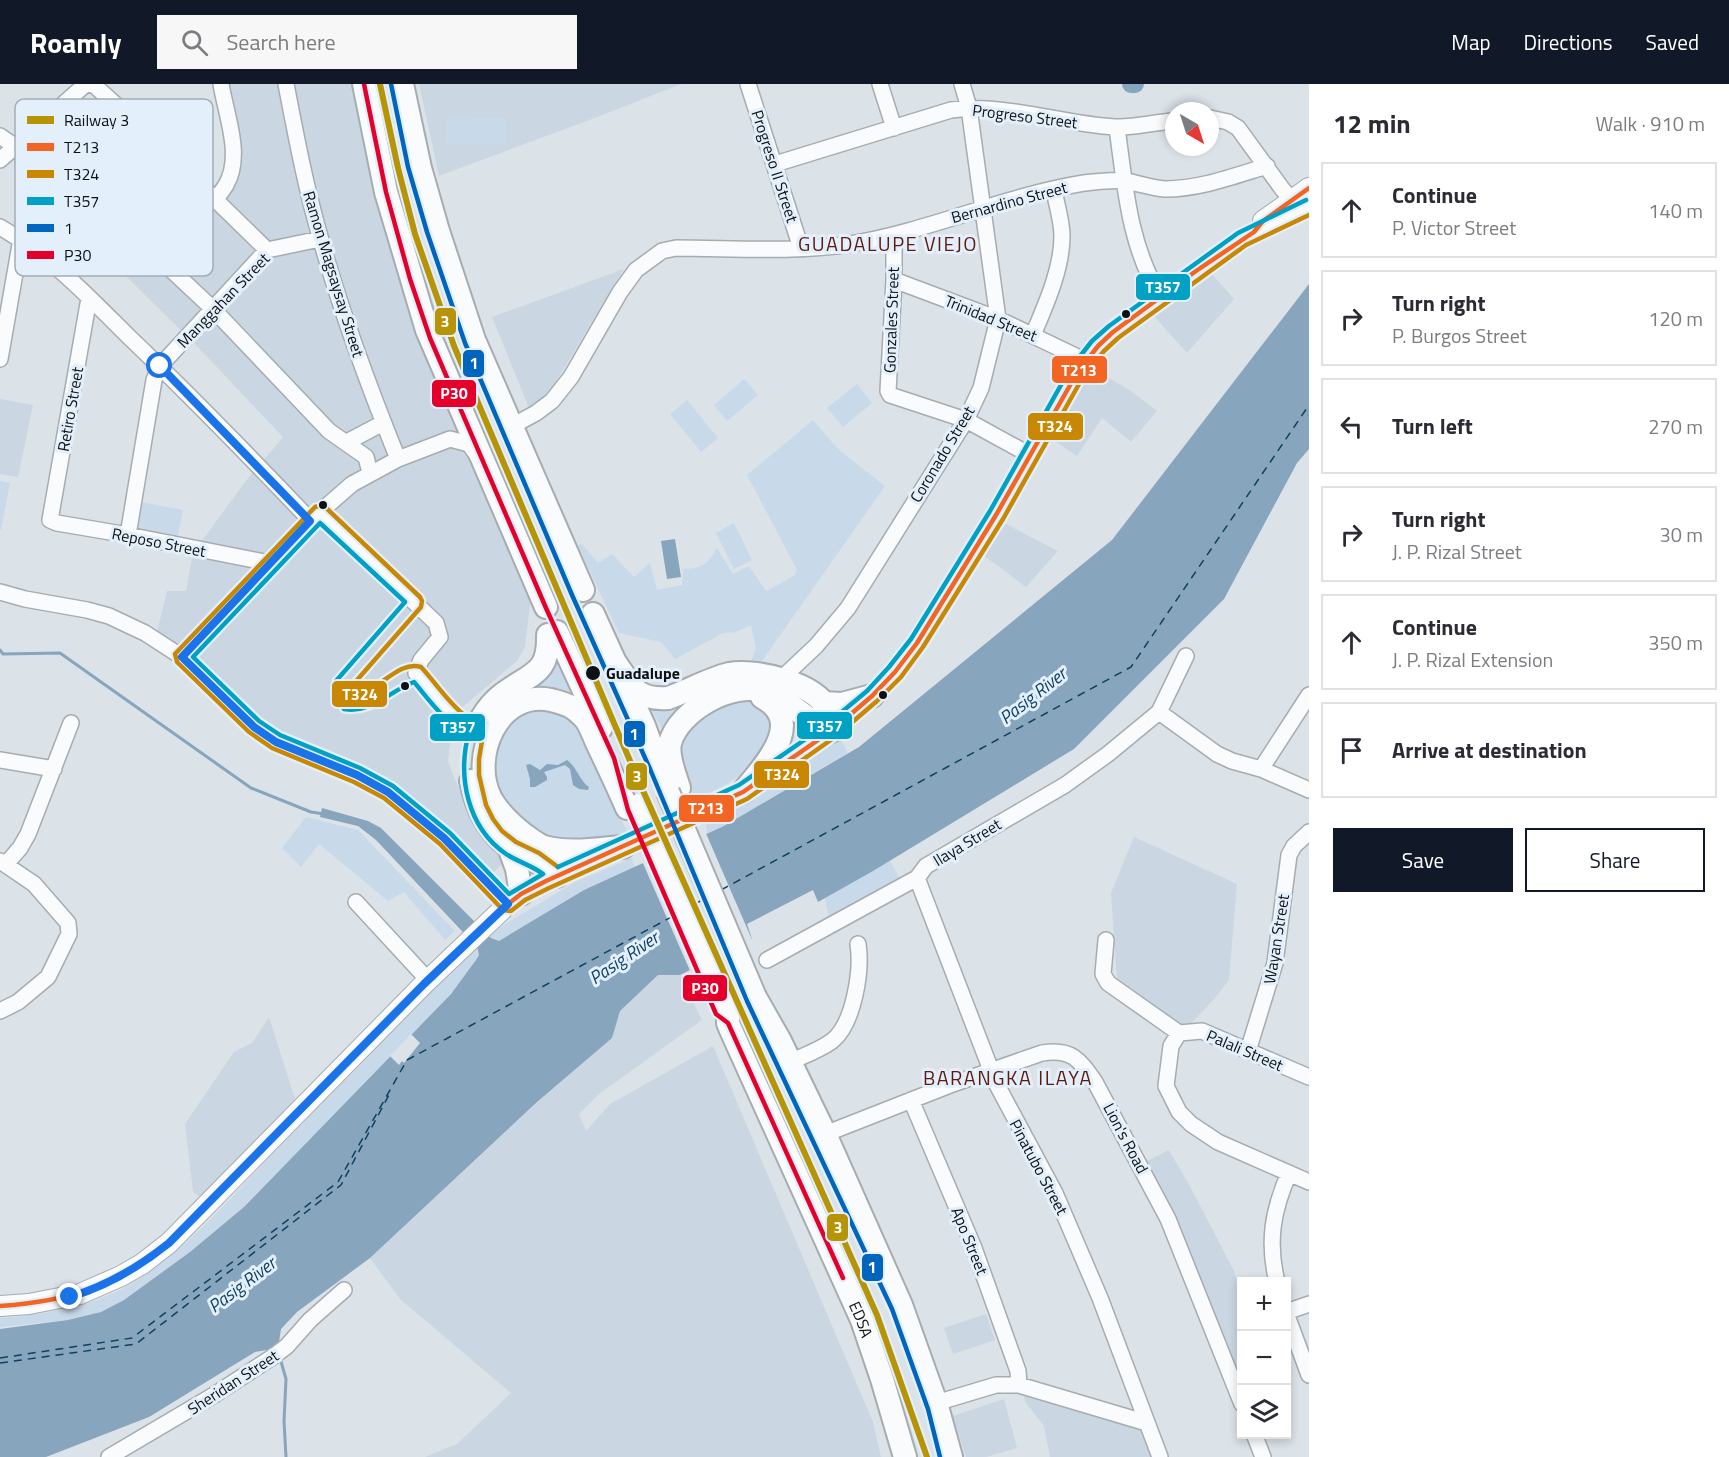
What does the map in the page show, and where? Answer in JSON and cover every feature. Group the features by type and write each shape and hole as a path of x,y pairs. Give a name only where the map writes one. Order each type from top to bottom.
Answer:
{"highway":[{"path":"364,84 386,192 430,338 546,607"},
{"path":"402,84 420,168 474,340 584,590"},
{"path":"593,614 676,790 780,1041 825,1134 901,1305 936,1403 951,1457"},
{"name":"EDSA","path":"478,726 485,711 495,700 534,675 542,667 552,634 614,758 631,808 862,1320 905,1457"},
{"path":"617,665 638,693 647,698 668,698 729,675 760,673 808,691 823,703 829,714 831,731 812,723 778,697 762,690 745,689 709,700 687,717 670,742 669,754 676,790"},
{"path":"743,792 774,753 781,730 781,718 777,708 768,700 745,689"},
{"path":"823,703 842,704 872,696"},
{"path":"509,847 535,859 556,876 559,860 520,831 499,811 488,791 485,777 485,756 492,729 505,712 521,703 535,699 557,702 572,707 586,720 631,808"},
{"path":"478,726 470,758 473,792 487,822 509,847 517,869 515,899"},
{"path":"544,847 559,851 623,847"}],"main road":[{"path":"0,1306 70,1297 142,1264 169,1243 212,1201 428,980 515,899 556,876 743,792 831,731 872,696 895,672 917,643 1086,361 1113,332 1304,196"}],"street":[{"path":"70,99 87,84 95,86 109,99"},
{"path":"221,84 233,157 232,171 227,185 215,200 267,250"},
{"name":"Ramon Magsaysay Street","path":"286,84 302,166 320,239 351,337 398,459"},
{"name":"Progreso II Street","path":"748,84 801,248"},
{"path":"880,84 894,128"},
{"name":"Coronado Street","path":"781,679 816,646 848,608 966,420 981,388 998,319 969,108 962,84"},
{"name":"Progreso Street","path":"775,164 951,110 969,108 1002,110 1117,128 1165,122"},
{"path":"1219,120 1238,128 1283,190 1304,196"},
{"path":"1117,128 1139,253 1161,297"},
{"path":"0,136 15,147 0,160"},
{"name":"Bernardino Street","path":"512,426 536,413 552,400 572,377 620,291 636,270 662,251 676,248 801,248 848,244 894,235 983,208 1086,183 1125,181 1154,188 1175,189 1205,184 1267,166"},
{"path":"1033,335 1046,305 1061,253 1062,234 1054,189"},
{"path":"0,227 15,236"},
{"name":"Gonzales Street","path":"894,235 888,391 890,395 966,420 1030,455"},
{"name":"Manggahan Street","path":"128,535 154,380 160,366 267,250 320,239"},
{"path":"0,359 15,273"},
{"path":"66,276 315,516 436,623 440,637 421,660 416,673 453,715 464,724 478,726"},
{"path":"178,276 213,309 329,431 366,458 370,473"},
{"name":"Trinidad Street","path":"894,280 998,319 1086,361"},
{"name":"Retiro Street","path":"50,520 90,298"},
{"path":"347,442 384,423"},
{"path":"182,657 315,516 352,484 398,459 450,440 469,444 482,462"},
{"name":"Reposo Street","path":"50,520 269,564"},
{"path":"0,592 109,616 145,633 182,657 254,727 276,742 357,775 388,792 515,899"},
{"path":"1186,656 1159,712 1217,754 1261,769 1309,790"},
{"path":"1261,769 1309,695"},
{"name":"Ilaya Street","path":"767,960 918,878 926,866 1065,785 1108,754 1159,712"},
{"path":"0,1011 18,1002 48,977 69,934 68,923 34,884 3,862 20,848 28,834 71,723"},
{"path":"0,760 54,769"},
{"name":"Wayan Street","path":"1248,1051 1275,963 1289,855 1294,846 1309,832"},
{"name":"Pinatubo Street","path":"918,878 991,1070 1011,1114 1055,1193 1100,1298 1160,1457"},
{"path":"356,902 428,980"},
{"path":"1106,940 1103,974 1108,983 1179,1033 1171,1046 1166,1086 1179,1112 1191,1124 1218,1142 1309,1182"},
{"path":"790,1062 832,1041 841,1031 853,1001 859,977 861,959 858,944"},
{"name":"Palali Street","path":"1179,1033 1202,1031 1309,1077"},
{"name":"Lion's Road","path":"825,1134 991,1070 1042,1053 1057,1051 1070,1054 1084,1066 1121,1128 1168,1220 1237,1392"},
{"name":"Apo Street","path":"912,1100 974,1248 1018,1371 1019,1385"},
{"path":"1276,1277 1270,1241 1279,1197 1289,1173"},
{"name":"Sheridan Street","path":"109,1457 214,1395 281,1351 310,1320 344,1290"},
{"path":"1291,1311 1309,1304"},
{"path":"1291,1323 1308,1370"},
{"path":"936,1403 996,1385 1019,1385 1147,1424"},
{"path":"1256,1439 1263,1457"}],"shaded area":[{"path":"228,84 361,84 416,320 531,596 525,647 517,661 453,715 448,762 467,809 493,839 504,862 493,873 398,791 265,731 156,636 167,591 186,591 193,553 245,482 283,437 193,342 126,276 213,276 213,201 238,170"},
{"path":"419,84 681,84 439,176"},
{"path":"447,117 505,118 505,145 446,144"},
{"path":"624,269 546,398 529,408 492,317"},
{"path":"1211,273 1234,299 1187,353 1153,315"},
{"path":"1090,367 1131,391 1157,411 1131,442 1102,418 1077,456 1049,437"},
{"path":"744,379 758,395 727,421 714,405"},
{"path":"857,384 872,403 843,427 827,408"},
{"path":"0,399 33,405 18,477 0,474"},
{"path":"687,400 718,438 701,452 670,414"},
{"path":"813,420 839,450 885,486 757,668 750,665 756,648 751,625 736,632 723,633 675,659 661,642 619,633 578,546 581,543 598,563 612,554 634,577 650,563 657,590 682,585 683,569 695,568 704,564 717,548 733,574 749,566 766,591 794,576 797,570 747,475"},
{"path":"0,481 10,483 1,530 0,530"},
{"path":"141,502 183,510 178,536 136,527"},
{"path":"1002,522 1058,551 1026,587 982,554"},
{"path":"734,523 752,560 734,569 716,533"},
{"path":"555,654 573,700 549,694 528,695 509,703 494,716 484,734 478,755 478,777 490,808 511,831 547,857 544,859 515,840 491,815 477,785 475,768 477,744 489,718 504,702 529,688 544,676"},
{"path":"731,679 772,681 818,704 822,720 821,722 797,701 779,692 763,686 735,683 711,691 700,698 680,716 666,737 650,706 670,705"},
{"path":"744,701 758,705 766,712 775,734 749,770 695,799 680,760 682,743 687,733 694,724 712,710"},
{"path":"546,705 570,718 579,731 627,831 613,838 562,844 522,826 507,812 490,767 507,721"},
{"path":"840,738 848,753 707,834 706,825"},
{"path":"306,817 358,830 455,931 445,940 404,892 388,901 319,844 301,867 282,848"},
{"path":"1134,837 1237,884 1229,980 1186,1029 1117,979 1111,893"},
{"path":"632,858 635,867 584,890 500,941 491,938 489,934 575,882"},
{"path":"889,859 903,885 830,923 824,894"},
{"path":"476,948 479,955 451,994 244,1207 190,1252 124,1300 101,1312 68,1320 0,1327 0,1318 65,1309 112,1294 149,1272 171,1255 212,1218 404,1018"},
{"path":"658,975 680,975 702,1020 599,1094 579,1114 586,1131 610,1104 713,1046 873,1422 881,1457 425,1457 457,1444 511,1393 400,1299 370,1258 537,1102 611,1038 620,1011"},
{"path":"269,1017 295,1099 202,1198 193,1192 185,1124 234,1052 252,1043"},
{"path":"1169,1150 1234,1271 1237,1280 1237,1375 1188,1247 1147,1161"},
{"path":"986,1314 995,1340 953,1354 944,1328"},
{"path":"1024,1394 1101,1415 1142,1430 1152,1457 1050,1457 1044,1426 1025,1402"},
{"path":"1004,1399 1017,1448 986,1457 966,1457 953,1416"}],"water":[{"name":"Pasig River","path":"1309,284 1309,449 1297,463 1224,599 1074,749 818,902 813,890 747,924 752,939 680,975 658,975 620,1011 612,1038 537,1102 370,1258 297,1312 281,1329 279,1342 272,1349 255,1352 149,1417 46,1457 0,1457 0,1329 68,1320 101,1312 124,1300 190,1252 244,1207 451,994 479,955 477,947 376,840 358,826 320,817 322,808 368,821 381,828 491,938 499,941 584,890 724,826 859,747 1112,540"},
{"path":"675,539 681,577 667,579 661,541"},
{"path":"567,760 589,787 588,790 579,789 573,785 570,769 565,765 544,772 547,780 535,787 530,787 526,765 530,764 540,770 547,764 558,765"}],"pier":[{"path":"705,831 753,942 691,973 642,861"},
{"path":"411,1034 420,1043 404,1063 402,1061 399,1065 390,1056"}],"waterway":[{"path":"0,650 3,654 60,653 251,788 311,812 324,814"},
{"path":"280,1358 286,1379 284,1421 286,1457"}],"ferry route":[{"path":"721,890 1131,667 1309,405"},
{"path":"695,904 704,899"},
{"path":"0,1358 132,1338 338,1182 407,1060 675,915"},
{"path":"0,1363 136,1344 341,1185 390,1093"}],"rail line":[{"name":"3","path":"380,84 415,234 454,346 636,775 877,1315 927,1457"}],"transit line":[{"name":"P30","path":"364,84 386,192 410,279 430,338 546,608 614,758 628,810 716,1014 728,1023 843,1278"},
{"name":"1","path":"391,84 408,167 427,232 465,343 572,595 650,769 747,1001 892,1309 928,1409 940,1457"},
{"name":"T213","path":"0,1306 48,1300 90,1289 110,1281 149,1258 169,1243 424,984 508,904 521,894 546,881 743,792 831,731 872,696 895,672 917,643 996,515 1077,373 1098,346 1113,332 1196,271 1254,232 1263,221 1309,188"},
{"name":"T357","path":"558,867 739,785 826,725 867,691 911,639 990,511 1070,369 1092,341 1109,326 1238,233 1306,200"},
{"name":"T324","path":"558,867 539,853 516,842 502,831 493,819 486,805 479,775 479,759 485,723 457,709 421,667 404,668 369,690 352,695 350,688 421,607 422,601 323,505 315,507 175,654 177,662 249,732 272,748 354,782 384,798 440,844 503,910 511,911 525,900 549,888 747,799 835,737 877,701 901,677 923,647 1003,519 1083,377 1104,351 1118,338 1246,245 1309,215"},
{"name":"T357","path":"320,523 405,602 336,681 335,695 344,709 354,710 372,705 414,682 446,719 461,730 469,732 464,766 465,783 474,815 482,830 493,843 506,854 543,874 509,894 450,833 393,786 360,768 280,735 259,721 193,657 320,523"}],"place":[{"name":"Guadalupe","path":"593,673"}],"district":[{"name":"GUADALUPE VIEJO","path":"888,244"},
{"name":"BARANGKA ILAYA","path":"1008,1078"}],"route":[{"path":"70,1297 142,1264 169,1243 424,984 508,904 444,838 388,792 357,775 276,742 254,727 182,657 310,521 160,366"}]}
